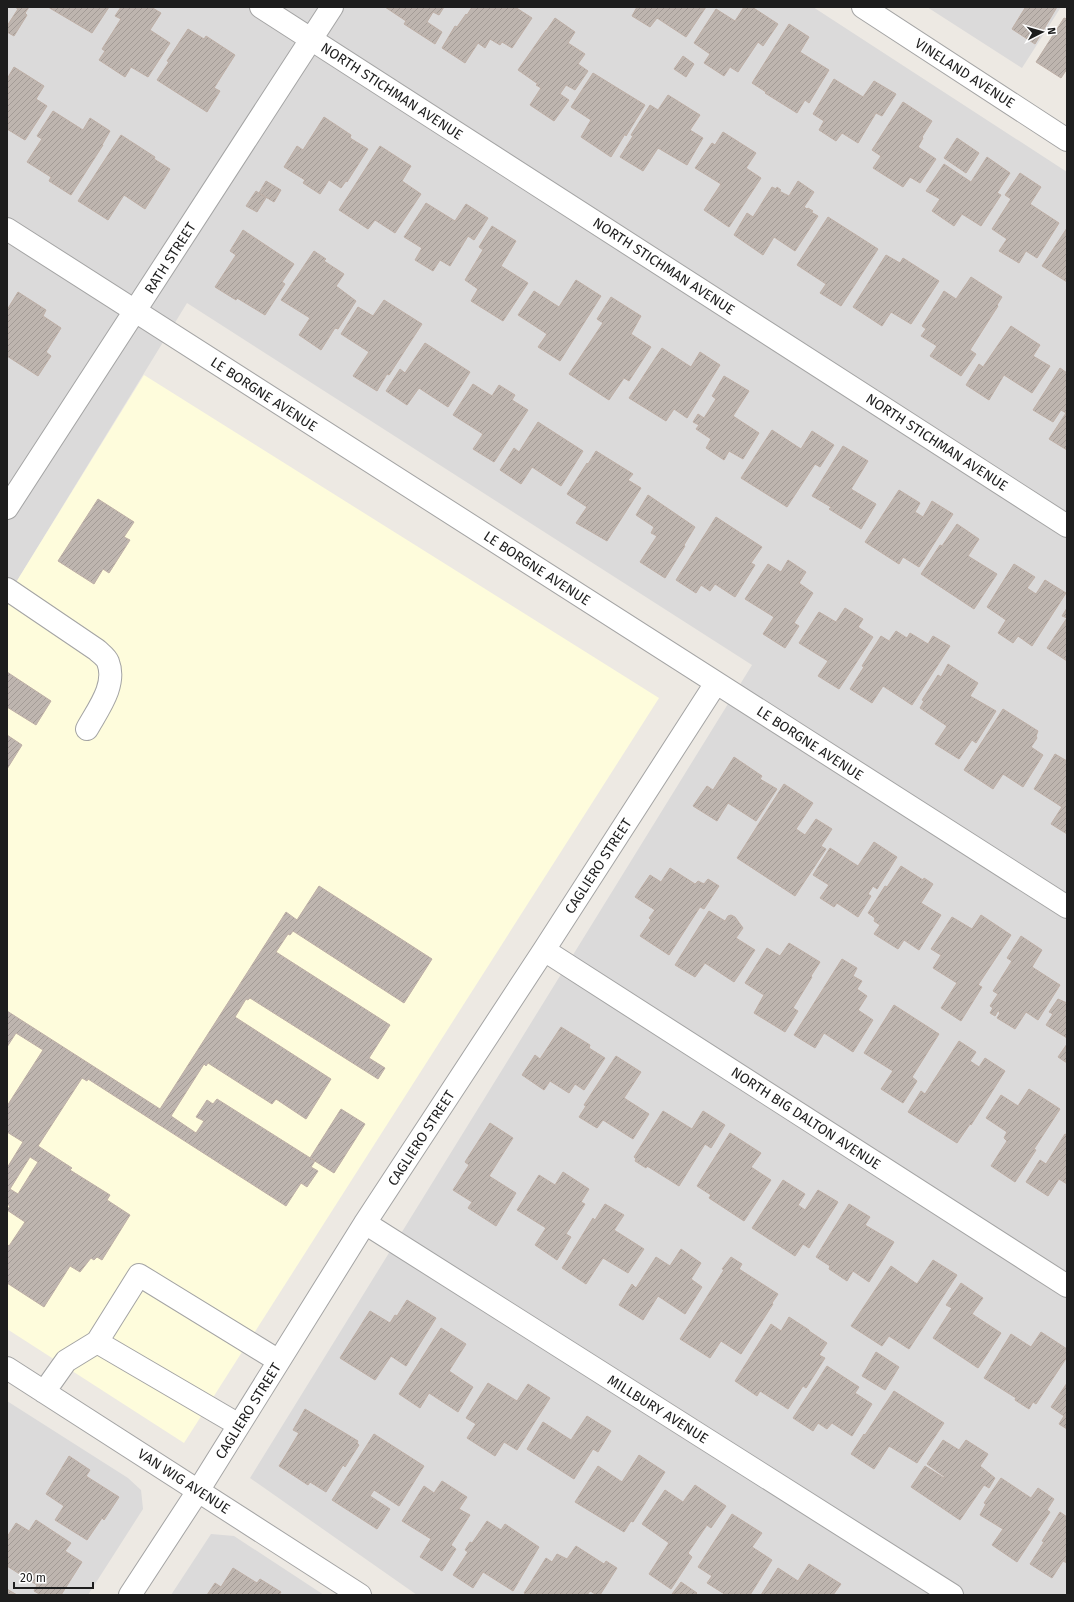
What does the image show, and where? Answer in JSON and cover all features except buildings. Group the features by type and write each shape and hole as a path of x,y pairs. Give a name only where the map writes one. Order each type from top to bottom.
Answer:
{"street":[{"name":"NORTH STICHMAN AVENUE","path":"261,7 1067,526"},
{"name":"RATH STREET","path":"7,508 332,7"},
{"name":"VINELAND AVENUE","path":"863,7 1067,140"},
{"name":"LE BORGNE AVENUE","path":"7,229 1067,907"},
{"path":"7,588 98,650 107,660 111,674 109,687 87,729"},
{"name":"CAGLIERO STREET","path":"130,1595 198,1491 364,1223 544,950 716,683"},
{"name":"NORTH BIG DALTON AVENUE","path":"544,950 1067,1286"},
{"name":"MILLBURY AVENUE","path":"364,1223 952,1595"},
{"path":"44,1392 66,1361 97,1342 139,1275 279,1361"},
{"path":"97,1342 239,1425"},
{"name":"VAN WIG AVENUE","path":"7,1368 360,1595"}],"shaded area":[{"path":"7,7 813,7 1067,172 1067,1595 417,1595 250,1478 752,665 187,303 7,597"},
{"path":"927,7 1061,7 1022,68"},
{"path":"144,375 659,698 184,1443 7,1329 7,597"},
{"path":"7,1401 128,1478 141,1490 143,1509 88,1595 7,1595"},
{"path":"211,1534 234,1536 324,1595 171,1595"}]}
